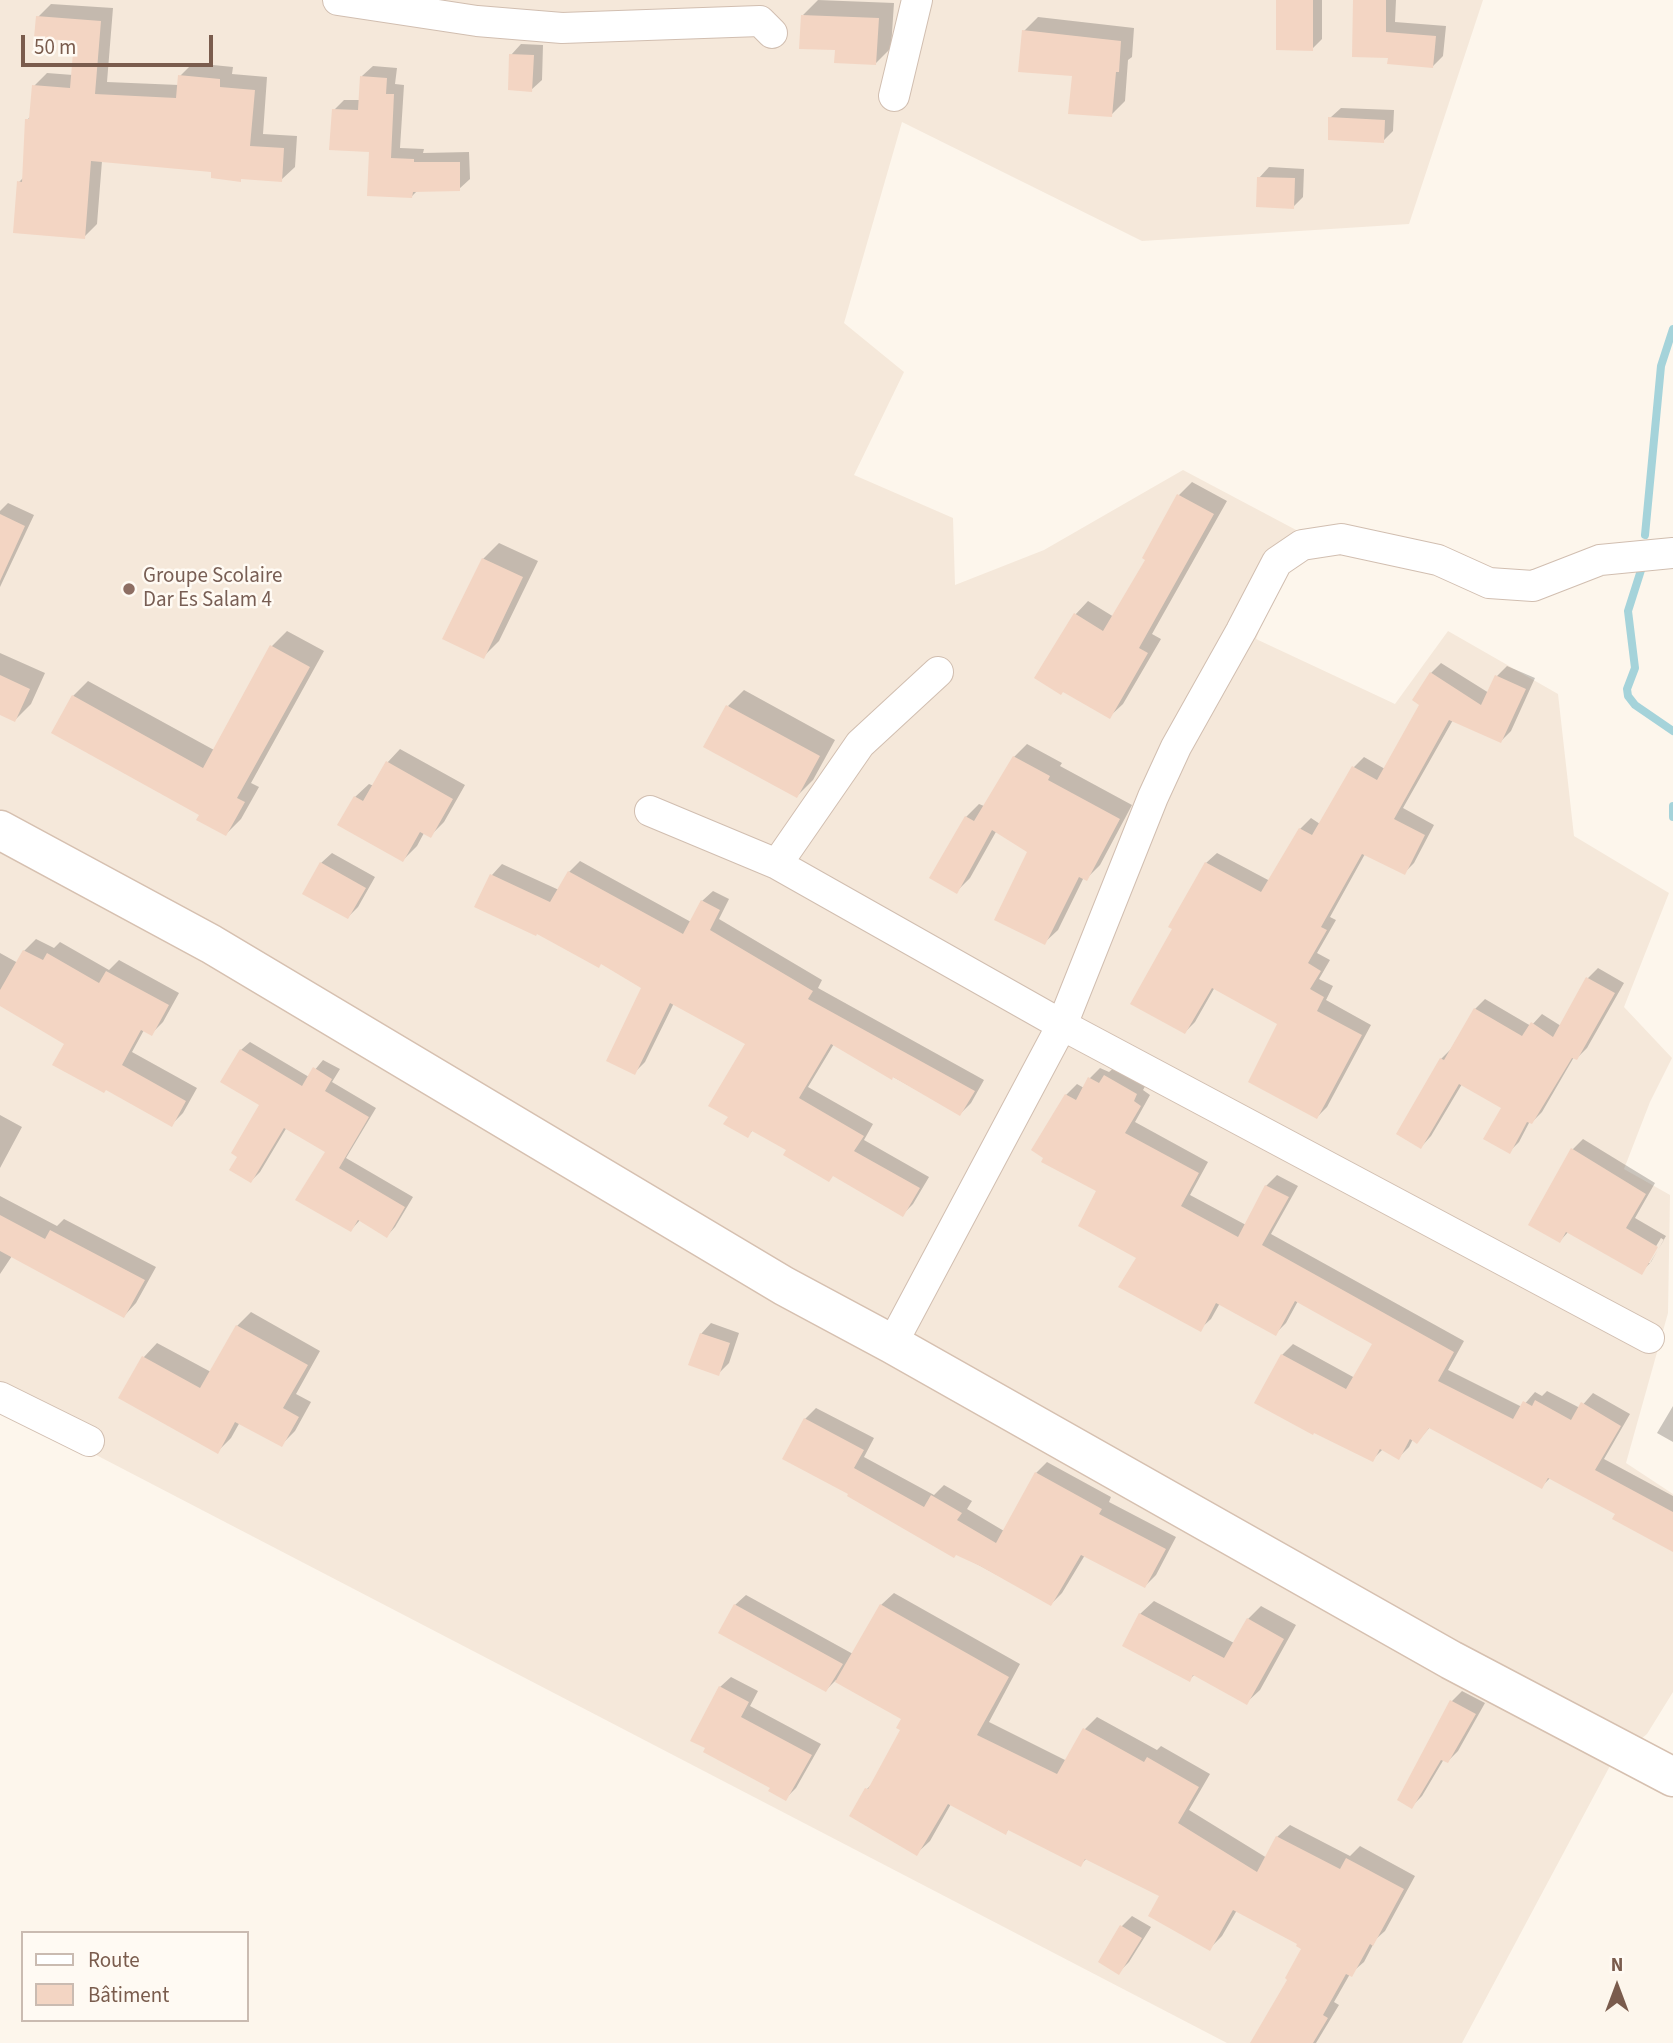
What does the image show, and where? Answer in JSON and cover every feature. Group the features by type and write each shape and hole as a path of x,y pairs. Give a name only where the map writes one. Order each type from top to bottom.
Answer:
{"street":[{"path":"338,0 476,10 562,28 760,21 772,33"},
{"path":"894,96 917,0"},
{"path":"892,1344 1062,1026 1158,784 1277,562 1303,545 1341,539 1438,560 1489,583 1533,586 1600,560 1673,554"},
{"path":"777,864 860,744 938,672"},
{"path":"650,811 777,864 1062,1026 1649,1338"},
{"path":"0,830 211,944 784,1286 892,1344 1451,1660 1673,1777"},
{"path":"0,1397 89,1440"}],"shaded area":[{"path":"0,0 1483,0 1409,224 1142,241 902,122 844,323 904,372 854,475 953,518 955,585 1044,550 1183,470 1298,531 1256,639 1395,704 1448,631 1558,694 1574,836 1669,893 1624,1007 1672,1058 1650,1102 1624,1169 1670,1195 1668,1313 1626,1463 1673,1494 1673,1692 1647,1734 1611,1764 1462,2043 1227,2043 0,1405"}],"building":[{"path":"1276,0 1313,0 1313,51 1276,50"},
{"path":"1353,0 1386,0 1386,32 1436,36 1433,68 1387,64 1388,58 1352,57"},
{"path":"801,15 879,18 876,65 834,63 835,50 799,49"},
{"path":"36,16 101,21 95,94 176,98 178,75 220,79 220,87 255,90 250,146 284,148 282,182 241,179 241,182 211,178 211,172 91,161 85,239 13,233 17,181 22,182 25,119 29,119 32,85 70,88 74,41 34,38"},
{"path":"1022,30 1121,41 1112,117 1068,114 1072,76 1018,72"},
{"path":"509,54 534,55 532,92 508,90"},
{"path":"360,76 387,78 386,94 394,94 391,158 414,159 414,162 460,162 460,191 413,192 412,198 367,196 369,152 329,150 332,109 358,110"},
{"path":"1328,117 1385,120 1384,143 1328,140"},
{"path":"1257,177 1295,178 1294,209 1256,207"},
{"path":"1177,494 1214,514 1139,648 1148,653 1110,719 1063,692 1061,695 1034,678 1074,613 1103,631 1145,560 1142,558"},
{"path":"0,514 25,526 0,581"},
{"path":"482,558 523,577 484,659 442,639"},
{"path":"270,645 310,667 237,798 245,802 226,836 196,820 199,815 51,733 72,695 203,768"},
{"path":"1430,672 1481,705 1495,675 1526,689 1501,743 1449,720 1394,819 1425,835 1405,875 1362,854 1321,927 1327,930 1308,963 1321,971 1310,989 1324,997 1317,1011 1362,1035 1317,1119 1248,1082 1277,1024 1212,988 1185,1034 1130,1004 1172,929 1168,927 1205,862 1261,892 1299,828 1312,835 1352,766 1377,780 1419,705 1412,700"},
{"path":"0,675 30,689 15,722 0,715"},
{"path":"726,705 820,756 797,798 703,747"},
{"path":"1013,756 1050,776 1048,780 1120,819 1087,881 1079,877 1045,945 994,920 1027,852 992,830 957,894 929,878 965,816 974,821"},
{"path":"386,761 453,799 431,838 420,832 403,862 337,825 354,796 363,801"},
{"path":"320,862 366,888 348,919 302,894"},
{"path":"568,871 683,934 701,900 720,910 710,930 813,991 808,999 975,1091 960,1116 831,1044 799,1098 864,1136 854,1151 920,1188 903,1217 833,1176 829,1182 783,1155 786,1150 752,1131 748,1138 723,1124 728,1117 708,1106 745,1044 670,1003 635,1075 606,1061 641,988 601,964 599,968 537,934 536,936 474,907 490,874 550,902"},
{"path":"23,950 43,960 47,953 99,983 106,971 169,1005 152,1036 141,1030 122,1065 186,1101 172,1127 106,1090 104,1093 52,1065 64,1044 0,1006 0,990"},
{"path":"1586,977 1615,993 1577,1060 1572,1058 1532,1124 1527,1122 1510,1154 1483,1139 1501,1108 1459,1084 1421,1149 1396,1134 1440,1058 1444,1060 1474,1008 1522,1036 1531,1022 1553,1037"},
{"path":"240,1049 302,1086 313,1067 332,1079 325,1091 369,1117 339,1168 405,1207 387,1238 358,1220 351,1232 295,1200 325,1152 284,1128 251,1183 229,1170 237,1157 231,1153 259,1105 220,1082"},
{"path":"1104,1075 1137,1094 1134,1101 1141,1106 1125,1133 1199,1173 1181,1206 1238,1237 1265,1185 1289,1197 1262,1245 1454,1352 1438,1381 1513,1419 1523,1401 1532,1406 1535,1400 1571,1420 1581,1402 1621,1426 1595,1470 1673,1512 1673,1552 1612,1519 1615,1514 1548,1478 1542,1489 1429,1428 1417,1444 1410,1439 1399,1460 1380,1449 1373,1462 1314,1433 1313,1435 1254,1403 1281,1354 1346,1389 1372,1344 1295,1301 1276,1336 1216,1303 1201,1332 1118,1287 1136,1258 1078,1226 1096,1191 1041,1162 1043,1158 1031,1150 1065,1094 1076,1100 1088,1077 1099,1083"},
{"path":"1571,1148 1646,1194 1626,1228 1658,1247 1642,1275 1566,1232 1560,1243 1528,1225"},
{"path":"0,1215 45,1239 50,1230 145,1280 124,1318 0,1251"},
{"path":"236,1325 308,1365 283,1408 299,1417 282,1447 235,1422 218,1454 118,1398 142,1356 200,1388"},
{"path":"700,1333 730,1343 719,1376 688,1365"},
{"path":"804,1418 864,1450 854,1468 924,1507 931,1495 962,1513 957,1520 996,1543 1035,1472 1102,1509 1099,1514 1166,1549 1145,1588 1081,1555 1051,1606 980,1566 956,1555 954,1558 847,1496 848,1494 782,1459"},
{"path":"734,1604 843,1664 826,1692 718,1633"},
{"path":"880,1604 1009,1677 977,1735 1057,1774 1083,1728 1144,1762 1147,1757 1199,1787 1178,1823 1257,1872 1276,1836 1340,1869 1346,1858 1404,1889 1373,1946 1370,1944 1352,1977 1346,1974 1323,2015 1328,2018 1313,2043 1250,2043 1287,1980 1285,1978 1301,1949 1297,1944 1233,1910 1210,1951 1148,1916 1159,1896 1085,1859 1081,1867 1008,1830 1006,1835 948,1804 917,1856 849,1816 865,1788 868,1789 900,1730 896,1728 901,1719 835,1682"},
{"path":"1139,1613 1224,1658 1247,1618 1284,1639 1247,1705 1193,1675 1190,1682 1122,1646"},
{"path":"719,1686 749,1702 741,1717 812,1755 786,1801 768,1791 770,1788 703,1752 705,1748 690,1741"},
{"path":"1450,1700 1476,1714 1448,1763 1441,1760 1412,1809 1397,1800"},
{"path":"1120,1925 1142,1938 1119,1975 1098,1962"}],"waterway":[{"path":"1645,535 1661,366 1673,329"},
{"path":"1642,567 1628,611 1635,668 1627,689 1628,696 1635,705 1673,731"},
{"path":"1673,806 1673,817"}],"place":[{"name":"Groupe Scolaire Dar Es Salam 4","path":"129,589"}]}
